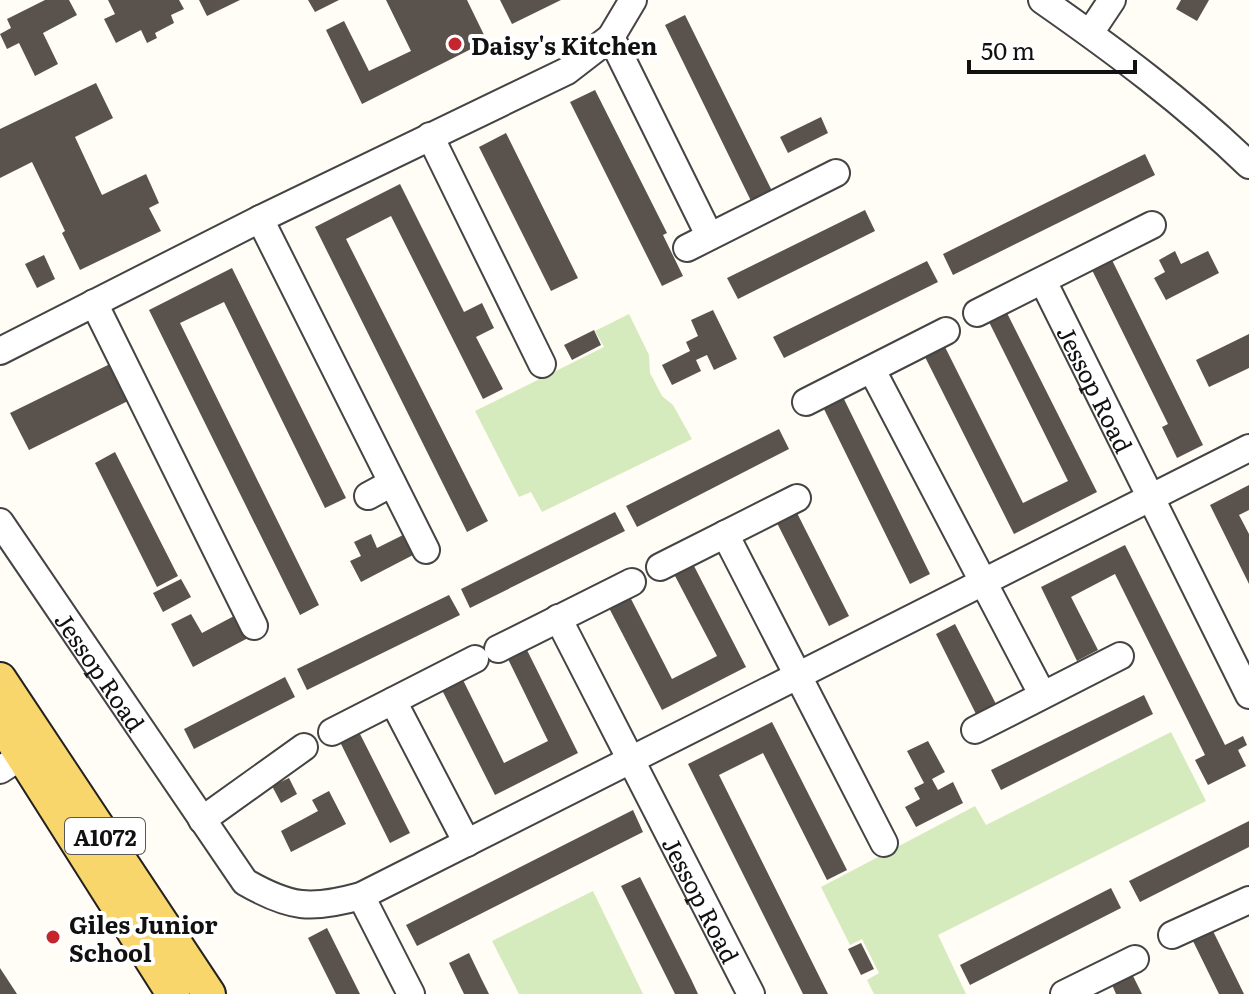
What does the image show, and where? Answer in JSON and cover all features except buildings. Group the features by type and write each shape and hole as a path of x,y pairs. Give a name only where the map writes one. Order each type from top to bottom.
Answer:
{"main road":[{"name":"A1072","path":"0,679 209,994"},
{"name":"A1072","path":"0,721 11,762 173,994"}],"street":[{"path":"0,351 260,219 567,71 611,37 633,0"},
{"path":"1042,0 1090,33 1209,127 1249,165"},
{"path":"1090,33 1112,0"},
{"path":"611,37 698,242 836,173"},
{"path":"430,136 542,364"},
{"path":"260,219 426,550"},
{"path":"977,313 1152,225"},
{"name":"Jessop Road","path":"1043,281 1249,695"},
{"path":"94,303 215,572 254,626"},
{"path":"806,402 946,331"},
{"path":"872,370 1042,694"},
{"name":"Jessop Road","path":"0,522 245,882 275,900 310,906 333,904 361,896 1249,448"},
{"path":"368,496 392,483"},
{"path":"660,567 797,498"},
{"path":"725,534 884,843"},
{"path":"332,732 632,582"},
{"name":"Jessop Road","path":"558,618 751,994"},
{"path":"975,730 1120,656"},
{"path":"393,701 467,843"},
{"path":"202,820 304,747"},
{"path":"361,896 411,994"},
{"path":"1172,935 1249,900"},
{"path":"1067,993 1135,959"}],"green space":[{"path":"629,314 649,355 650,373 692,439 542,512 531,492 519,497 475,411 604,347 595,331"},
{"path":"1171,732 1206,801 938,935 966,994 874,994 867,980 879,973 862,939 850,945 821,887 975,806 986,825"},
{"path":"593,891 643,994 519,994 492,941"}],"place":[{"name":"Daisy's Kitchen","path":"455,44"},
{"name":"Giles Junior School","path":"53,937"}]}
